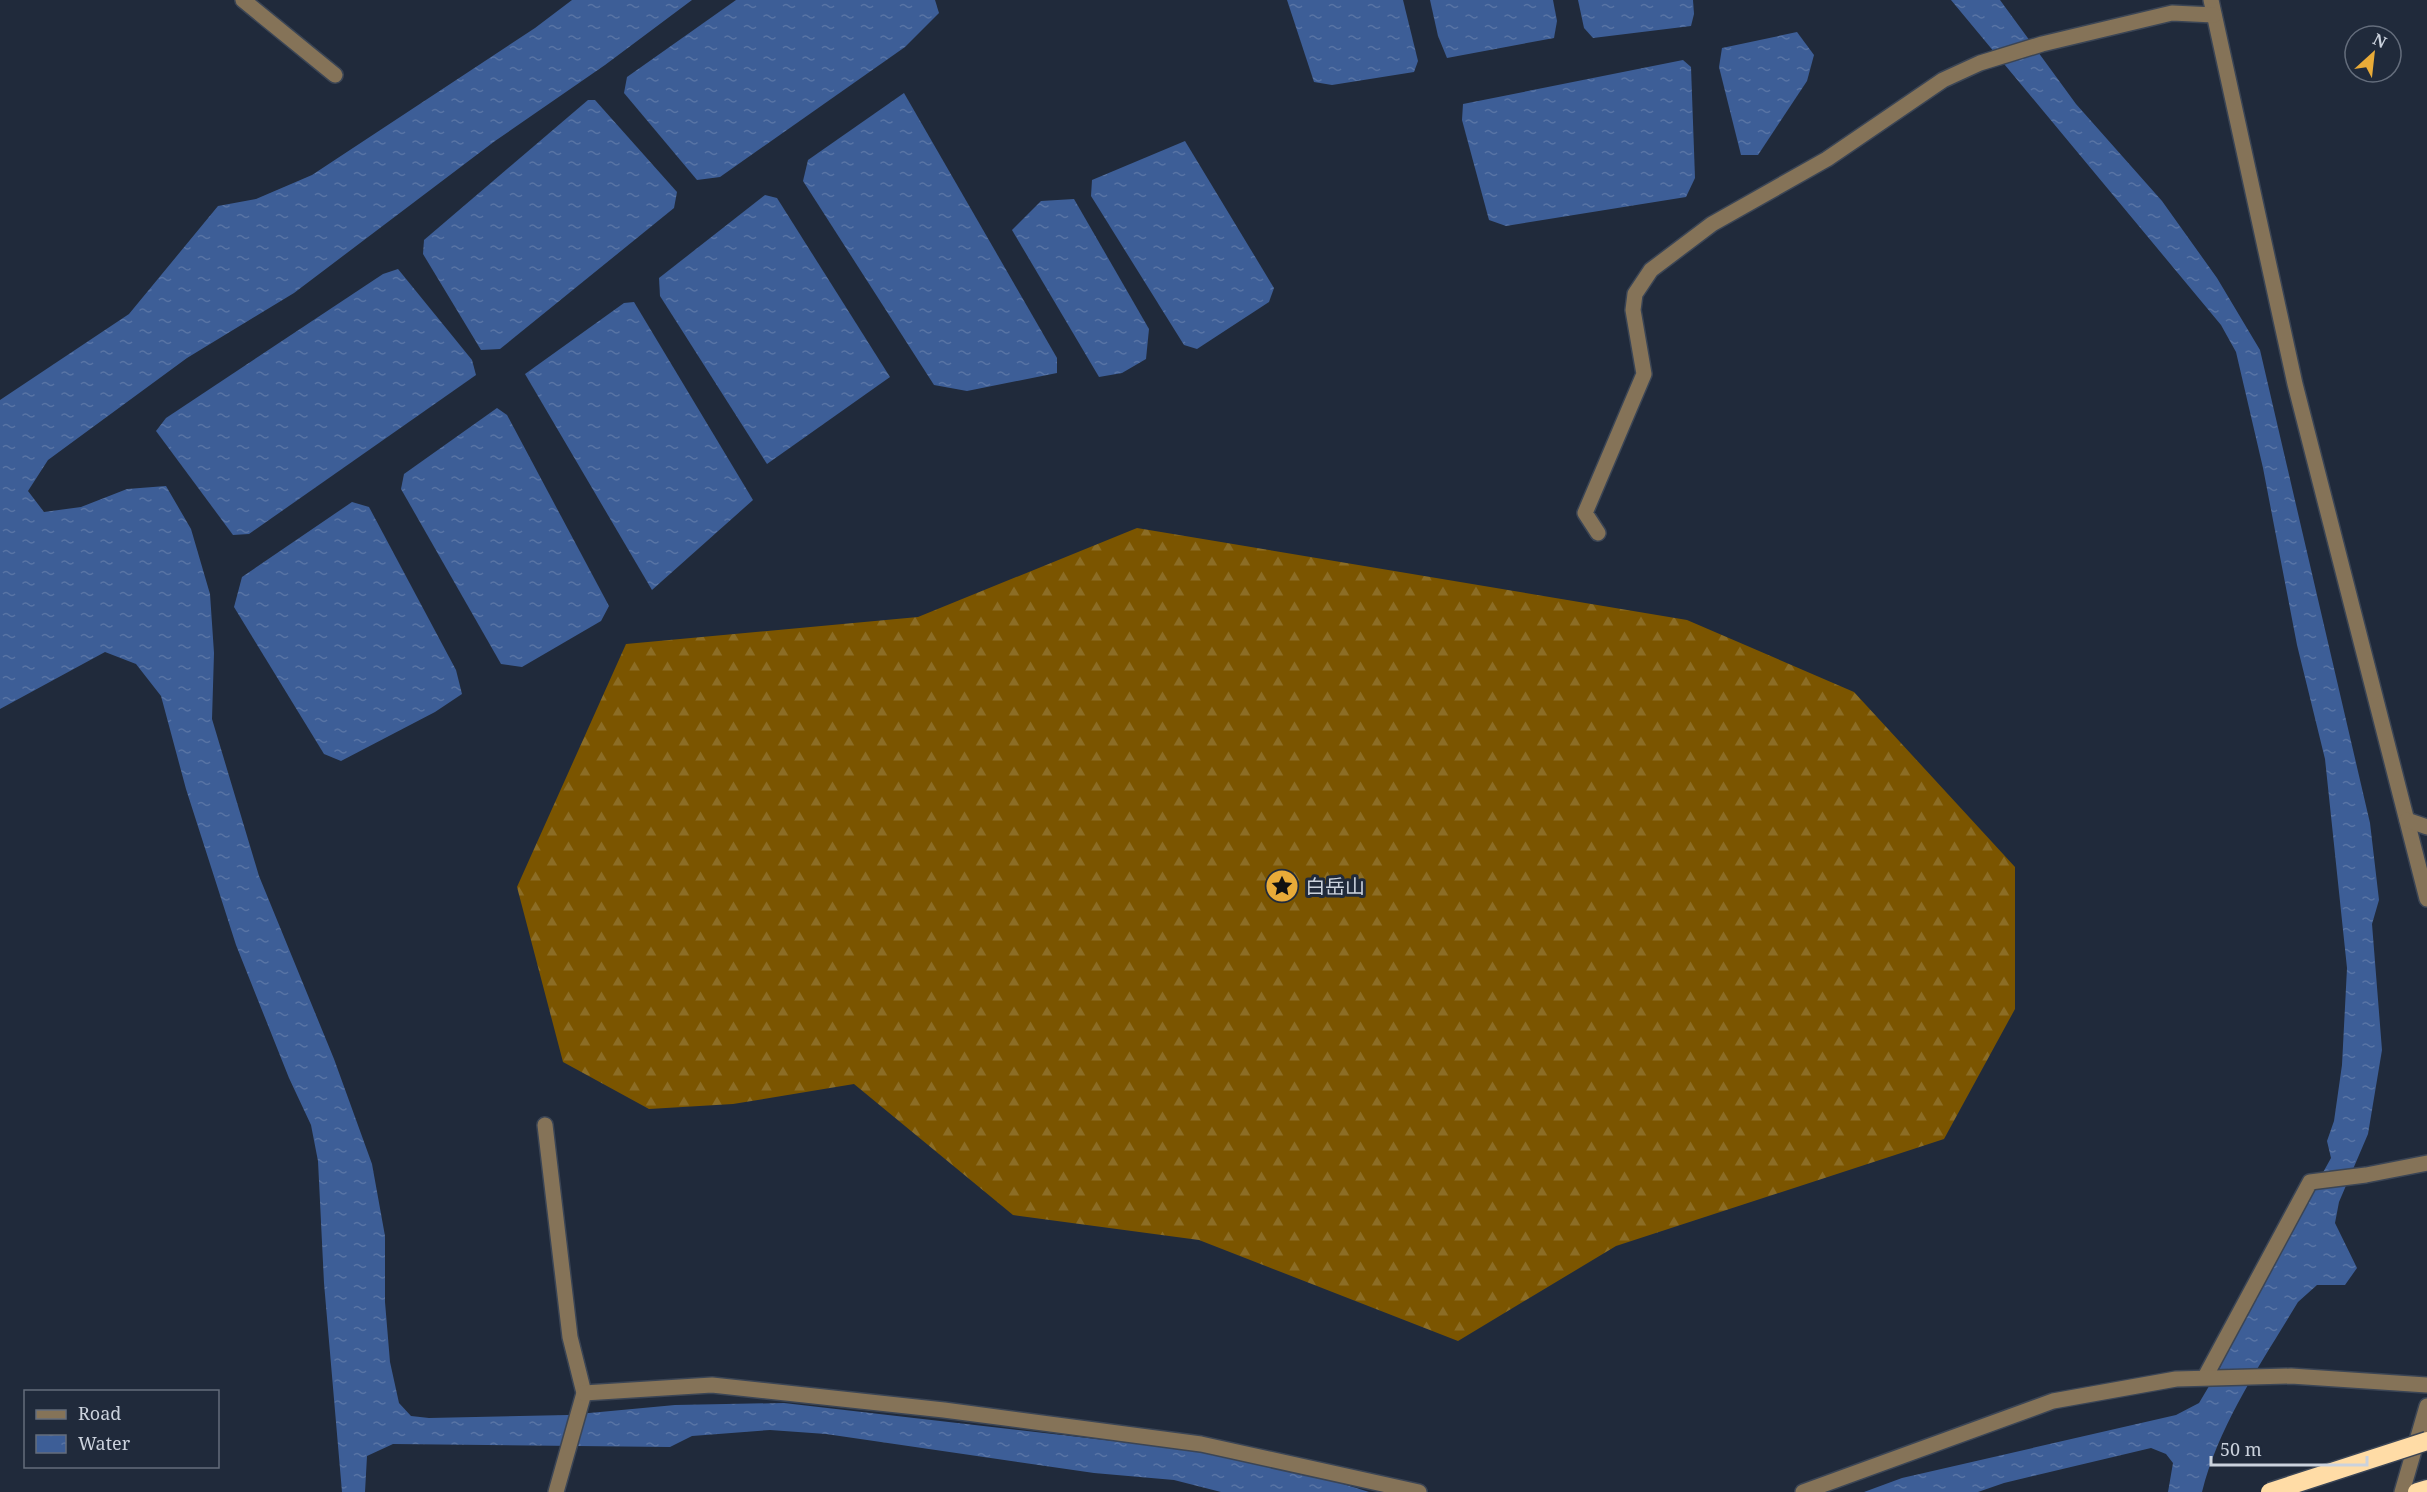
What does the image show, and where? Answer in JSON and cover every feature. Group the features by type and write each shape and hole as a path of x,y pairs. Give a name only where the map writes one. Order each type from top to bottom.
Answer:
{"highway":[{"path":"2270,1492 2427,1441"},
{"path":"2417,1492 2427,1489"}],"street":[{"path":"243,0 335,75"},
{"path":"1598,533 1585,513 1644,374 1633,310 1635,294 1651,270 1712,224 1827,159 1943,80 1980,63 2042,44 2172,13 2213,7 2295,384 2427,899"},
{"path":"2407,820 2427,827"},
{"path":"544,1125 570,1337 584,1393 556,1492"},
{"path":"2205,1377 2310,1182 2366,1175 2427,1163"},
{"path":"1803,1492 2053,1401 2176,1379 2291,1376 2427,1385"},
{"path":"584,1393 712,1385 944,1410 1201,1443 1419,1492"},
{"path":"2402,1492 2427,1406"}],"green space":[{"path":"1137,528 1687,620 1854,692 2015,867 2015,1009 1944,1139 1616,1246 1458,1341 1199,1240 1013,1215 854,1084 733,1104 649,1109 563,1062 517,887 626,644 918,617"}],"water":[{"path":"572,0 692,0 605,65 495,141 294,293 187,358 48,460 28,491 44,512 81,507 127,489 166,486 191,529 210,594 214,653 212,719 259,876 334,1059 372,1164 385,1236 385,1302 390,1362 399,1403 411,1416 429,1418 568,1415 675,1405 784,1403 1192,1450 1318,1476 1369,1492 1221,1492 1174,1480 1094,1473 826,1434 770,1430 692,1436 670,1447 393,1444 367,1456 365,1492 342,1492 324,1283 318,1161 311,1125 289,1078 236,945 186,789 161,696 136,664 105,652 0,709 0,400 129,314 218,206 256,199 312,175 535,28"},
{"path":"736,0 935,0 939,13 905,47 720,177 697,180 624,93 627,77"},
{"path":"1287,0 1403,0 1418,61 1414,72 1332,85 1314,82"},
{"path":"1430,0 1553,0 1557,21 1554,38 1447,58 1438,36"},
{"path":"1578,0 1693,0 1694,14 1691,26 1593,38 1584,28"},
{"path":"1951,0 2000,0 2076,104 2162,201 2217,278 2260,350 2370,823 2379,900 2372,924 2382,1050 2368,1134 2339,1202 2335,1223 2357,1268 2345,1285 2317,1285 2298,1302 2230,1418 2202,1492 2168,1492 2173,1463 2166,1454 2151,1448 2004,1483 1978,1492 1864,1492 1902,1478 2176,1415 2199,1403 2221,1366 2224,1351 2331,1158 2327,1141 2334,1121 2342,1065 2347,968 2325,759 2297,645 2263,468 2236,352 2221,325"},
{"path":"1797,32 1814,55 1807,81 1758,155 1741,155 1719,67 1722,48"},
{"path":"1683,60 1691,67 1695,178 1686,197 1506,226 1489,220 1462,120 1463,104"},
{"path":"904,93 1057,358 1057,373 967,391 934,385 803,181 808,160"},
{"path":"588,100 595,100 677,192 674,208 500,349 481,350 423,254 424,240"},
{"path":"1185,141 1274,288 1269,302 1197,349 1184,345 1091,196 1092,180"},
{"path":"765,195 777,198 890,377 767,464 660,296 659,278"},
{"path":"1074,199 1149,329 1146,359 1122,373 1099,377 1012,230 1041,201"},
{"path":"398,269 472,360 476,375 249,534 233,535 156,431 166,418 383,274"},
{"path":"634,302 753,500 652,590 525,374 624,303"},
{"path":"497,408 507,415 609,606 601,621 522,667 501,664 401,489 404,474"},
{"path":"352,502 369,507 456,670 462,694 435,712 341,761 324,754 234,607 242,577"}],"place":[{"name":"白岳山","path":"1282,886"}]}
